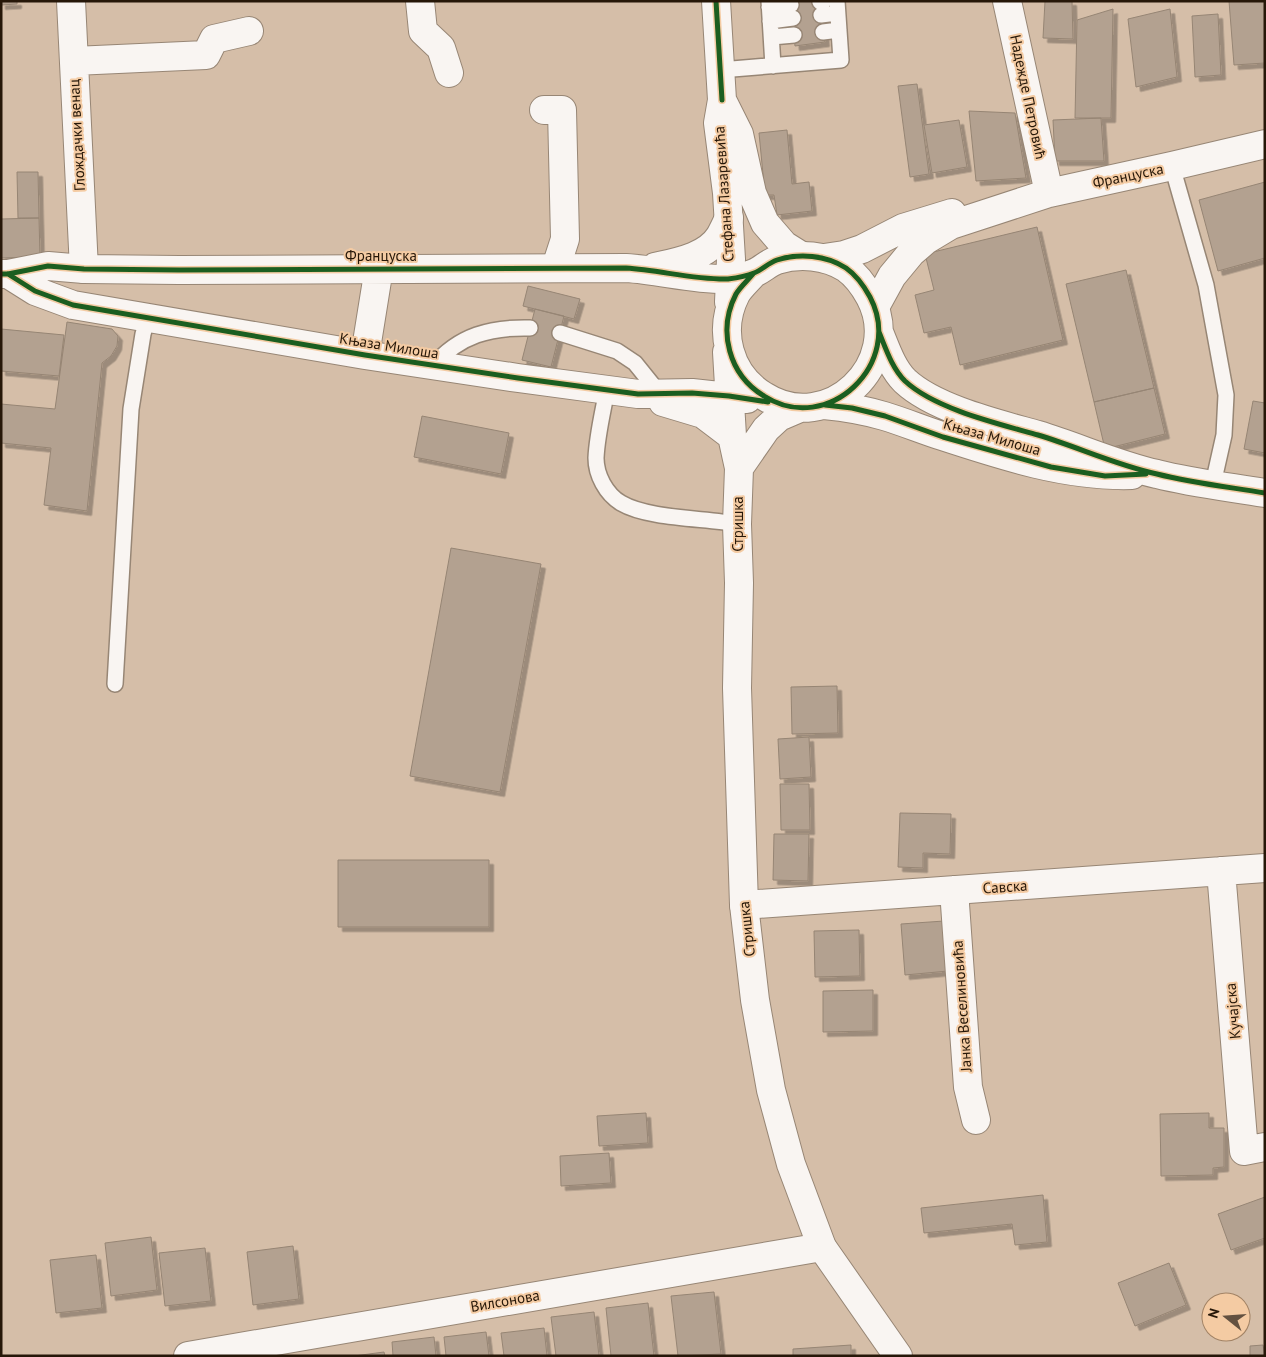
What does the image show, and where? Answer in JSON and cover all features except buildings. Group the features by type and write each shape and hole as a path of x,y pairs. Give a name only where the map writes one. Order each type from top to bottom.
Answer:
{"main road":[{"name":"Глождачки венац","path":"71,1 84,268"},
{"path":"420,1 423,31 441,48 449,73"},
{"name":"Стефана Лазаревића","path":"716,1 722,100 718,123 729,218 742,276"},
{"name":"Надежде Петровић","path":"1007,1 1049,193"},
{"path":"74,61 206,55 214,39 249,31"},
{"name":"Стефана Лазаревића","path":"722,100 739,134 752,193 765,223 784,245 812,257"},
{"path":"544,110 562,110 565,239 556,267"},
{"name":"Француска","path":"877,320 892,276 911,253 926,240 951,225 1049,193 1265,144"},
{"name":"Француска","path":"812,257 844,255 862,249 903,228 943,214 970,209 993,210"},
{"path":"647,269 693,256 710,248 719,237 729,218"},
{"path":"739,468 766,429 779,417 799,406 846,395 864,378 875,356 877,320 864,286 846,268 812,257 776,260 742,276 727,331 736,369 752,389 799,406"},
{"name":"Француска","path":"5,274 48,266 84,268 556,267 647,269 700,278 742,276"},
{"path":"365,356 379,268"},
{"name":"Књаза Милоша","path":"5,274 35,291 74,305 365,356 607,390 649,394 729,396 799,406 852,408 885,416 944,437 1051,467 1105,476 1156,474"},
{"name":"Књаза Милоша","path":"877,320 890,359 907,383 961,412 1156,474 1265,493"},
{"name":"Стришка","path":"727,331 732,436 739,468 737,688 744,905 755,1000 771,1090 791,1164 822,1247 898,1356"},
{"path":"649,394 702,414 732,436"},
{"name":"Савска","path":"744,905 1265,868"},
{"name":"Кучајска","path":"1221,871 1255,1149"},
{"name":"Јанка Веселиновића","path":"954,890 968,1087 976,1120"},
{"name":"Вилсонова","path":"188,1356 822,1247"}],"lane":[{"path":"720,70 841,60 837,7 822,6"},
{"path":"773,66 769,10 792,12"},
{"path":"823,32 839,30"},
{"path":"772,38 794,35"},
{"path":"1172,166 1206,285 1226,395 1224,435 1213,484"},
{"path":"115,684 131,409 143,334 148,317"},
{"path":"433,366 452,348 471,336 492,331 530,328"},
{"path":"560,333 617,351 635,363 649,394"},
{"path":"607,390 596,458 598,471 610,495 621,503 642,511 737,524"}],"cycle path":[{"path":"716,1 722,100"},
{"path":"1,274 48,266 84,269 179,270 626,268 702,278 728,279 754,273 777,260 794,256 812,256 830,260 846,268 853,274 870,297 878,322 877,346 869,368 854,387 835,400 812,407 788,406 764,396 742,376 730,351 727,323 730,308 736,294 753,274"},
{"path":"8,274 35,291 73,305 365,355 638,394 692,393 768,402"},
{"path":"879,332 900,376 918,391 933,400 968,414 1142,470 1184,480 1265,493"},
{"path":"825,405 852,408 885,416 943,437 1051,467 1105,476 1146,474"}]}
